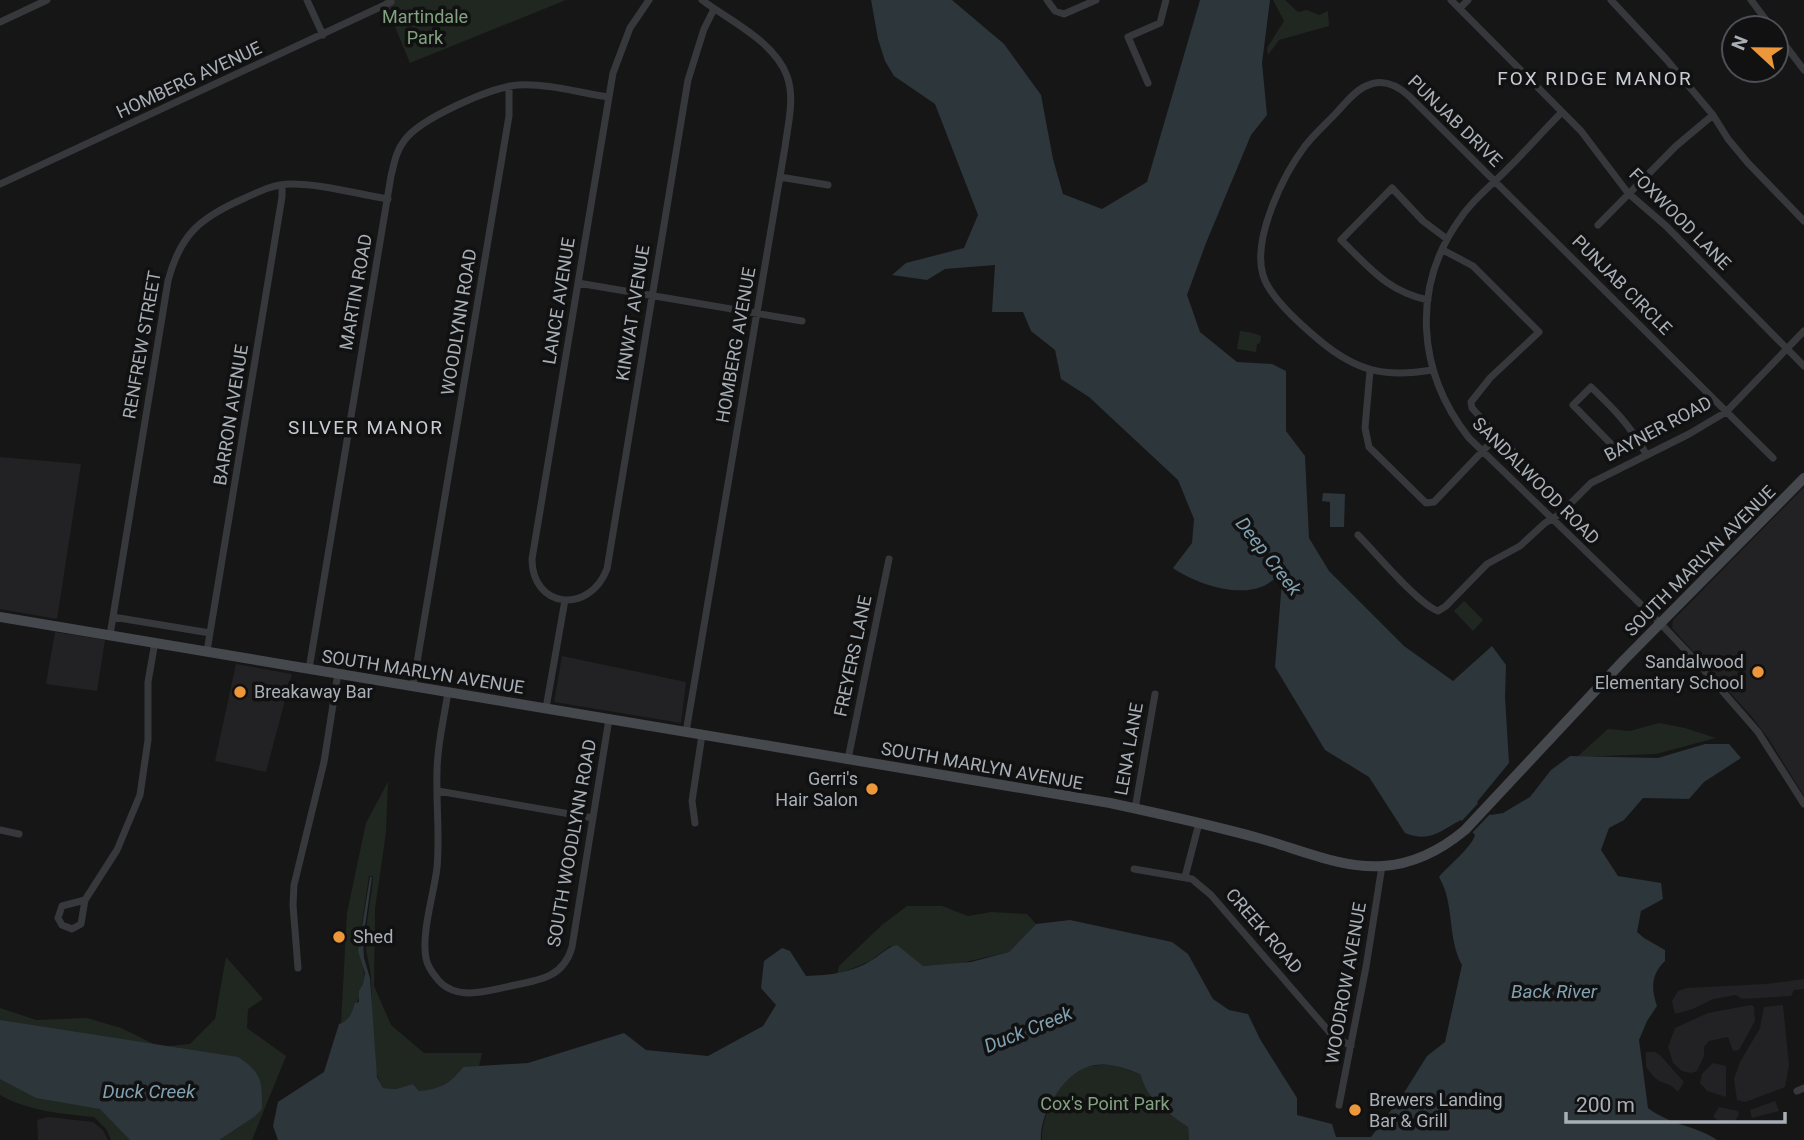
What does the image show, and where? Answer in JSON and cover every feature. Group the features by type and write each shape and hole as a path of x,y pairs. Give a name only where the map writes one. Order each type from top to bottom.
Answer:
{"street":[{"path":"0,22 47,0"},
{"path":"307,0 323,35"},
{"name":"LANCE AVENUE","path":"565,600 542,588 534,573 533,559 609,97 621,49 630,28 649,0"},
{"name":"HOMBERG AVENUE","path":"686,732 790,109 787,76 775,56 702,0"},
{"path":"1047,0 1055,11 1065,14 1096,0"},
{"path":"1148,83 1129,37 1160,23 1166,0"},
{"name":"FOXWOOD LANE","path":"1451,0 1562,112 1603,158 1629,193 1666,226 1804,366"},
{"path":"1460,8 1468,0"},
{"path":"1611,0 1666,59 1713,115 1748,163 1804,221"},
{"path":"1751,0 1762,14"},
{"name":"HOMBERG AVENUE","path":"0,184 391,2"},
{"name":"KINWAT AVENUE","path":"565,600 589,595 600,585 607,569 688,80 704,29 714,9"},
{"path":"1790,52 1804,70"},
{"name":"PUNJAB DRIVE","path":"1432,370 1405,374 1370,371 1337,354 1315,337 1280,303 1262,274 1261,246 1269,216 1304,148 1356,92 1366,85 1390,83 1399,87 1495,181"},
{"name":"MARTIN ROAD","path":"309,669 396,155 410,134 425,122 509,86 541,86 609,97"},
{"name":"WOODLYNN ROAD","path":"413,686 509,116 509,86"},
{"name":"SANDALWOOD ROAD","path":"1562,112 1468,208 1447,239 1433,276 1428,300 1426,343 1432,370 1448,409 1469,439 1660,623 1748,719 1804,804"},
{"path":"1598,225 1676,146 1713,115"},
{"path":"780,177 828,186"},
{"name":"PUNJAB CIRCLE","path":"1495,181 1773,458"},
{"name":"RENFREW STREET","path":"110,635 168,281 176,255 194,228 212,213 264,189 299,184 388,200"},
{"name":"BARRON AVENUE","path":"207,651 282,185"},
{"path":"1428,300 1404,294 1389,285 1341,240 1392,188 1423,221 1447,239"},
{"path":"1443,250 1473,266 1539,332 1490,378 1471,402 1472,408 1497,436 1542,479"},
{"path":"578,283 803,321"},
{"name":"BAYNER ROAD","path":"1358,535 1427,605 1438,611 1488,564 1520,546 1591,483 1702,427 1726,412 1804,331"},
{"path":"1370,371 1365,428 1369,447 1426,503 1434,502 1497,436"},
{"path":"1637,437 1614,447 1573,405 1591,387 1629,425 1637,437 1646,454"},
{"name":"SOUTH MARLYN AVENUE","path":"1,620 155,642 1135,809 1199,823 1337,861 1382,866 1402,863 1434,852 1465,830 1660,623 1804,478"},
{"name":"FREYERS LANE","path":"848,759 889,559"},
{"path":"546,708 565,600"},
{"path":"113,618 210,633"},
{"path":"85,901 62,906 58,918 62,925 72,929 81,924 85,901 117,850 140,795 148,740 148,682 155,642"},
{"path":"298,968 294,885 324,761 338,673"},
{"path":"448,692 438,752 438,791 593,818"},
{"name":"LENA LANE","path":"1135,809 1155,695"},
{"name":"SOUTH WOODLYNN ROAD","path":"438,791 437,864 425,948 427,964 438,980 452,990 473,993 544,979 560,970 572,947 609,719"},
{"path":"695,823 691,801 702,735"},
{"path":"1185,877 1199,823"},
{"path":"0,830 19,834"},
{"name":"WOODROW AVENUE","path":"1339,1105 1382,866"},
{"name":"CREEK ROAD","path":"1134,869 1185,877 1199,884 1225,908 1332,1035 1351,1046"}],"shaded area":[{"path":"0,457 81,464 57,619 0,609"},
{"name":"Sandalwood Elementary School","path":"1804,487 1804,796 1752,717 1672,628 1673,620"},
{"path":"55,632 105,640 97,691 46,684"},
{"path":"562,656 686,682 681,723 554,702"},
{"path":"236,664 292,674 266,772 215,761"},
{"path":"1804,979 1804,989 1794,990 1791,996 1742,999 1736,995 1713,999 1675,1014 1672,1001 1678,991 1687,988"},
{"path":"1751,1005 1754,1007 1755,1021 1739,1050 1733,1051 1728,1037 1709,1041 1704,1047 1704,1056 1697,1071 1682,1071 1673,1063 1668,1047 1675,1028 1708,1013"},
{"path":"1783,1005 1789,1065 1785,1087 1745,1102 1737,1100 1734,1079 1740,1062 1760,1028 1764,1007"},
{"path":"1646,1052 1660,1055 1684,1082 1678,1092 1653,1076 1646,1067"},
{"path":"1713,1063 1726,1066 1726,1097 1707,1091 1700,1083 1702,1074"},
{"path":"1775,1101 1779,1111 1752,1118 1750,1110"},
{"path":"1719,1107 1738,1111 1734,1123 1721,1122 1713,1117"},
{"path":"48,1117 93,1122 103,1130 108,1140 38,1140 37,1120"}],"green space":[{"name":"Martindale Park","path":"384,0 566,0 410,63"},
{"path":"1273,0 1285,0 1298,12 1307,10 1319,15 1328,11 1329,26 1279,40 1268,55 1267,48 1284,21"},
{"path":"1240,331 1261,336 1256,352 1237,349"},
{"path":"1464,601 1483,620 1473,631 1454,611"},
{"path":"1659,723 1716,738 1656,754 1577,757 1608,729 1630,731"},
{"path":"388,782 386,832 375,909 374,986 391,1025 424,1053 482,1053 479,1066 458,1075 436,1090 419,1091 413,1084 396,1089 383,1088 374,1063 371,977 366,945 373,876 369,876 359,942 364,971 363,987 352,1012 346,1022 341,1024 347,913 366,823"},
{"path":"907,906 942,906 968,916 991,912 1027,914 1036,924 1009,952 957,964 923,966 890,946 870,961 837,975 839,966 882,925"},
{"name":"Duck Creek","path":"226,957 263,999 248,1009 247,1028 286,1056 252,1140 111,1140 106,1129 94,1117 34,1108 0,1095 0,1008 36,1020 87,1018 121,1028 160,1047 190,1044 215,1019"},
{"name":"Cox's Point Park","path":"1115,1065 1141,1075 1188,1127 1189,1140 1042,1140 1047,1112 1069,1077 1085,1067"}],"water":[{"name":"Back River","path":"871,0 952,0 1004,44 1041,95 1053,159 1063,194 1102,209 1147,182 1200,0 1270,0 1262,63 1267,115 1251,135 1187,295 1200,332 1237,362 1272,364 1286,371 1286,431 1305,456 1309,538 1329,571 1404,646 1453,681 1492,646 1506,665 1509,763 1477,802 1491,815 1503,813 1530,797 1551,770 1570,756 1658,758 1705,744 1729,744 1741,758 1704,782 1689,799 1643,798 1624,820 1609,828 1601,850 1618,876 1661,883 1663,899 1641,911 1637,932 1665,950 1665,961 1657,971 1654,982 1657,1006 1639,1040 1648,1108 1717,1140 1189,1140 1188,1127 1153,1098 1141,1075 1113,1065 1100,1065 1078,1071 1060,1089 1045,1116 1041,1140 278,1140 273,1126 278,1102 324,1072 339,1024 348,1019 355,1003 359,1002 359,991 365,973 358,951 370,877 363,941 364,958 370,978 377,1077 383,1088 396,1089 413,1084 419,1091 432,1089 444,1085 463,1067 528,1063 624,1033 646,1050 708,1056 763,1026 776,1005 761,988 764,961 782,948 790,951 806,976 849,971 897,945 923,966 971,962 1009,952 1036,924 1070,920 1172,942 1188,954 1213,999 1229,1010 1248,1014 1260,1039 1297,1098 1297,1115 1332,1124 1336,1137 1371,1137 1402,1096 1427,1056 1445,1042 1462,965 1454,944 1447,898 1439,877 1465,851 1475,835 1461,820 1428,836 1405,833 1369,777 1325,750 1275,667 1282,581 1276,578 1265,586 1251,590 1227,589 1192,579 1173,568 1192,543 1194,519 1178,480 1089,397 1061,379 1055,350 1031,331 1023,312 992,312 995,265 945,269 927,280 892,275 906,263 964,248 978,215 935,104 894,76 885,61"},
{"path":"1323,493 1345,494 1344,527 1330,527 1330,502 1322,501"},
{"name":"Duck Creek","path":"0,1020 238,1057 257,1074 262,1092 262,1109 219,1140 130,1140 100,1109 36,1098 0,1079"}],"pier":[{"path":"1481,800 1493,811 1470,835 1459,824"}],"place":[{"name":"Sandalwood Elementary School","path":"1758,672"},
{"name":"Breakaway Bar","path":"240,692"},
{"name":"Gerri's Hair Salon","path":"872,789"},
{"name":"Shed","path":"339,937"},
{"name":"Brewers Landing Bar & Grill","path":"1355,1110"}],"district":[{"name":"FOX RIDGE MANOR","path":"1595,78"},
{"name":"SILVER MANOR","path":"366,427"}],"water label":[{"name":"Deep Creek","path":"1269,556"}]}
